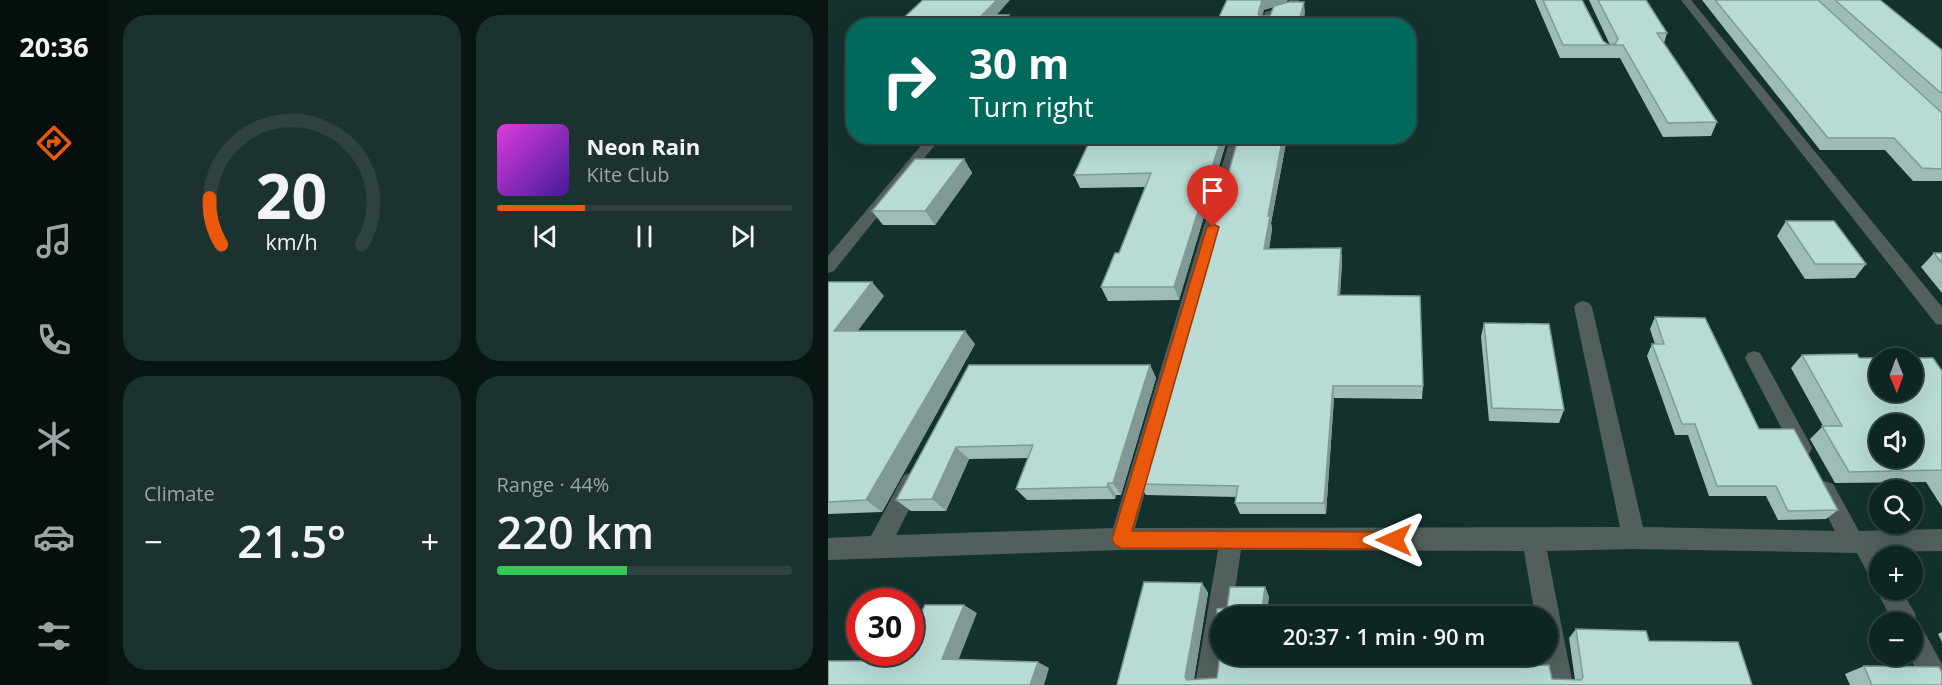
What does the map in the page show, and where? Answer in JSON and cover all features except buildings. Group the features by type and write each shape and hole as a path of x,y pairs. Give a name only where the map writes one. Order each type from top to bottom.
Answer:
{"street":[{"path":"1268,18 1269,14 1291,8 1294,0"},
{"path":"1686,0 1942,319"},
{"path":"828,267 929,144"},
{"path":"1121,539 1236,144"},
{"path":"1583,307 1634,538"},
{"path":"1754,358 1869,558"},
{"path":"877,549 920,467"},
{"path":"828,549 1121,539 1533,540 1634,538 1858,542 1942,540"},
{"path":"1208,685 1231,540"},
{"path":"1533,540 1546,606"},
{"path":"1923,656 1939,685"},
{"path":"1557,666 1560,685"}],"route":[{"path":"1213,227 1121,539 1394,540"}]}
